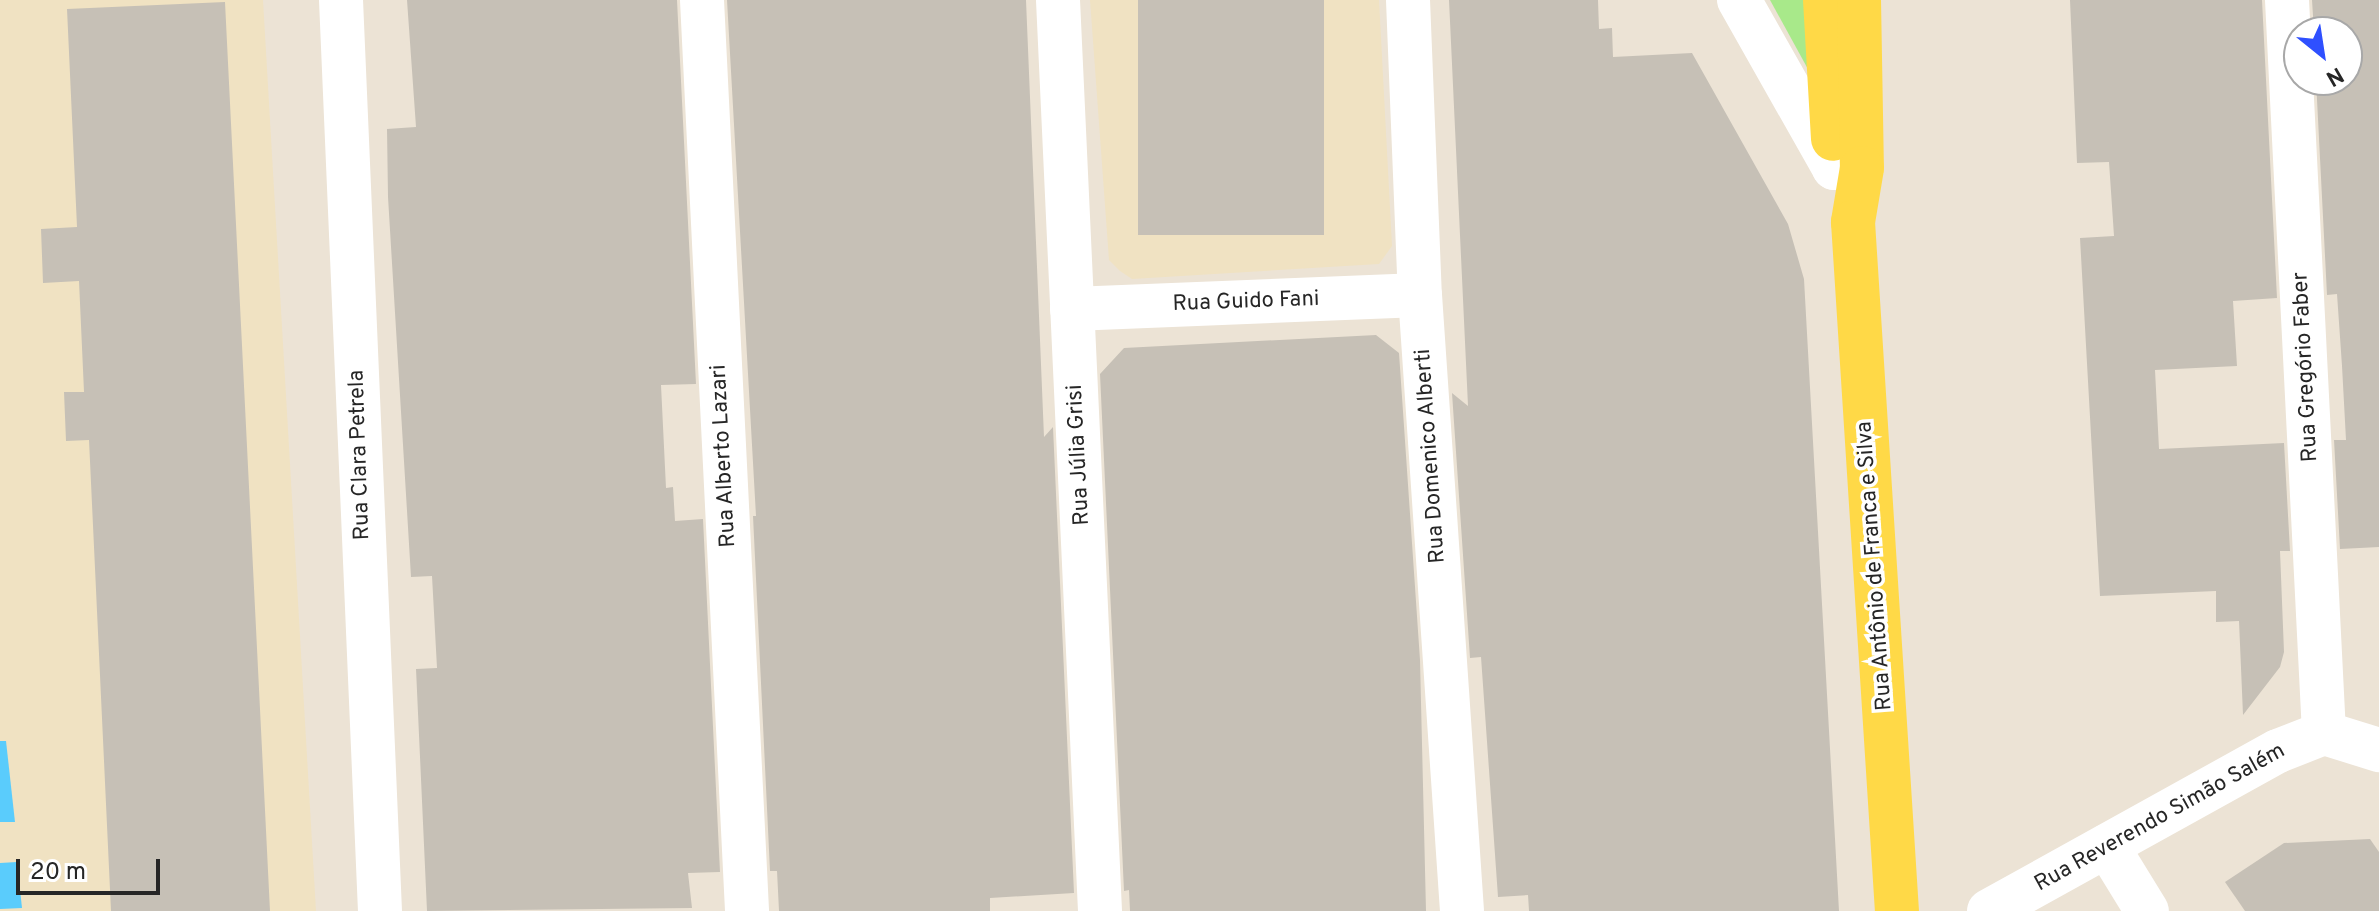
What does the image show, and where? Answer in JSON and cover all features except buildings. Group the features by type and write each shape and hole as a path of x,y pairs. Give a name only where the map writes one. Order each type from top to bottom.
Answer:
{"main road":[{"name":"Rua Antônio de Franca e Silva","path":"1825,0 1853,222 1897,911"},
{"name":"Rua Antônio de Franca e Silva","path":"1848,168 1859,0"}],"street":[{"name":"Rua Clara Petrela","path":"341,0 380,911"},
{"name":"Rua Alberto Lazari","path":"702,0 747,911"},
{"name":"Rua Júlia Grisi","path":"1058,0 1100,911"},
{"name":"Rua Domenico Alberti","path":"1408,0 1420,295 1462,911"},
{"path":"1739,0 1848,168"},
{"name":"Rua Gregório Faber","path":"2287,0 2324,733"},
{"name":"Rua Guido Fani","path":"1072,309 1420,295"},
{"path":"2324,733 2379,750"},
{"name":"Rua Reverendo Simão Salém","path":"1989,911 2278,751 2324,733"},
{"path":"2107,846 2147,911"}],"shaded area":[{"path":"0,0 263,0 316,911 0,911"},
{"path":"1090,0 1379,0 1392,246 1379,264 1132,279 1120,271 1109,260"}],"green space":[{"path":"1770,0 1806,0 1809,71"}],"water":[{"path":"0,741 6,741 15,822 0,822"},
{"path":"17,862 22,908 0,909 0,863"}]}
